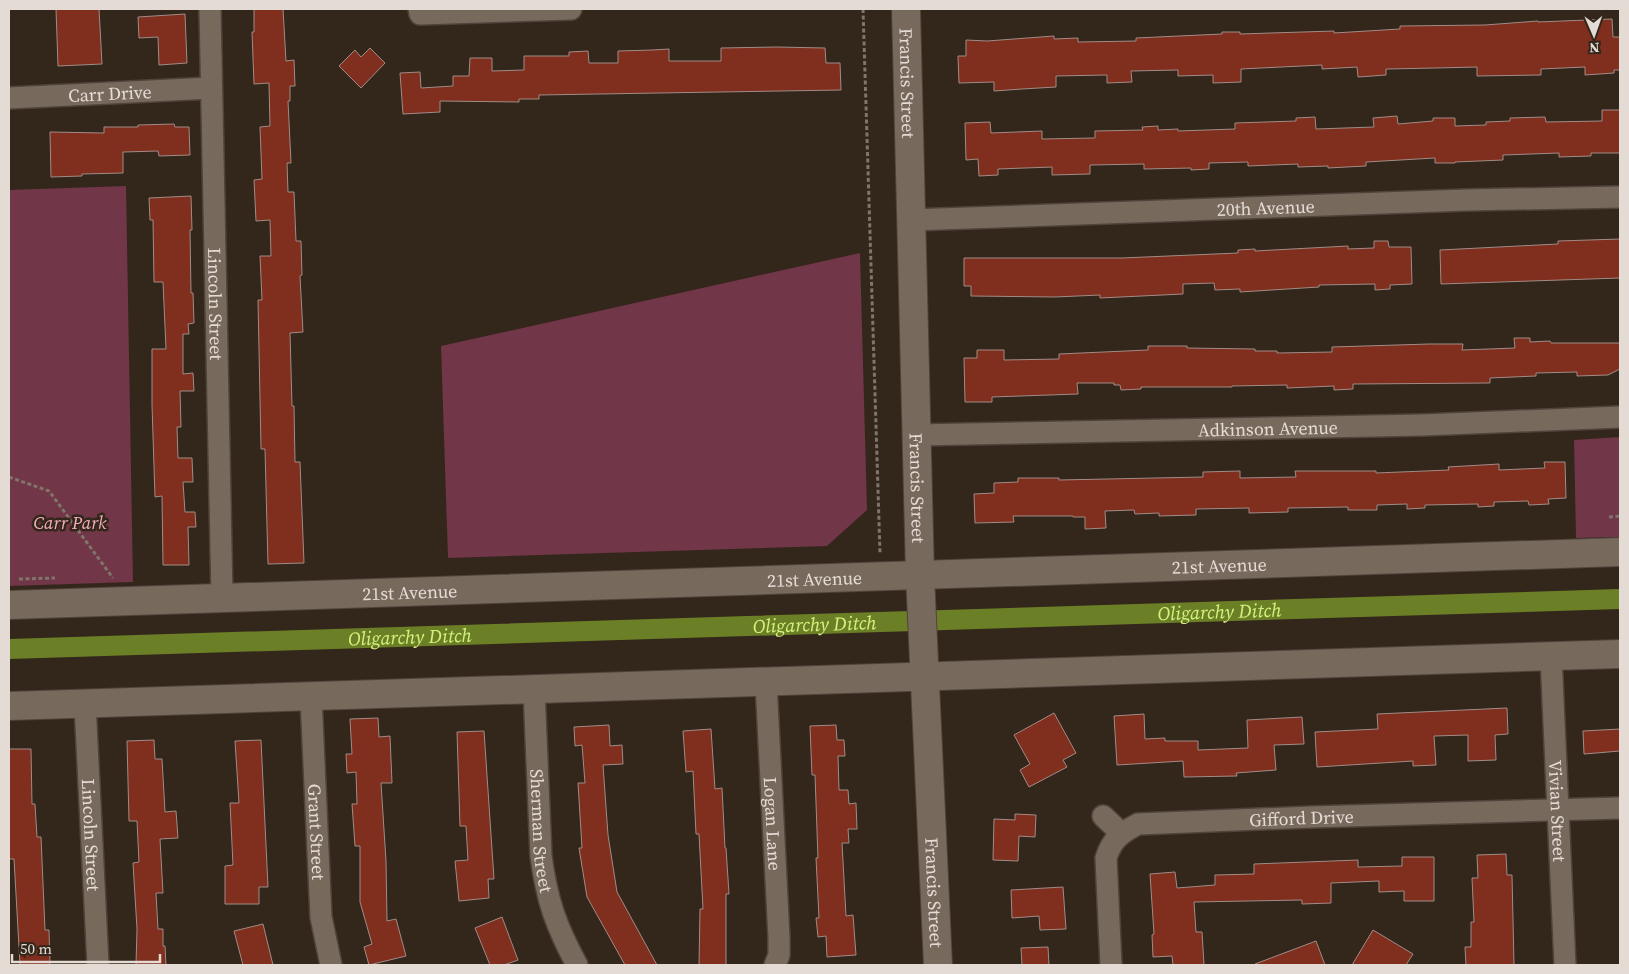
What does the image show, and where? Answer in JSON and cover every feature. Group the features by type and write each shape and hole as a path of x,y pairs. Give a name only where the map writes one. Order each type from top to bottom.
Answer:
{"street":[{"name":"Lincoln Street","path":"210,9 222,598"},
{"path":"420,12 571,9"},
{"name":"Francis Street","path":"906,9 924,677 938,965"},
{"name":"Carr Drive","path":"9,98 211,88"},
{"name":"20th Avenue","path":"911,220 1467,200 1620,197"},
{"name":"Adkinson Avenue","path":"917,435 1424,425 1620,417"},
{"name":"21st Avenue","path":"9,605 222,598 921,587 1620,552"},
{"path":"9,706 1620,654"},
{"name":"Vivian Street","path":"1551,656 1565,965"},
{"name":"Logan Lane","path":"766,682 780,938 779,955 775,965"},
{"name":"Sherman Street","path":"534,690 541,856 544,879 555,920 577,965"},
{"name":"Grant Street","path":"310,697 320,918 331,965"},
{"name":"Lincoln Street","path":"85,704 98,965"},
{"name":"Gifford Drive","path":"1121,833 1138,824 1558,808 1620,808"},
{"path":"1102,816 1121,833 1109,848 1106,858 1111,965"}],"path":[{"path":"863,9 880,560"},
{"path":"9,477 49,491 116,582"},
{"path":"1608,517 1620,516"}],"green space":[{"name":"Carr Park","path":"126,186 133,582 9,586 9,190"},
{"path":"860,253 867,510 827,546 448,558 441,346"},
{"path":"1620,437 1620,537 1576,538 1574,440"}],"building":[{"path":"56,9 99,9 102,64 58,66"},
{"path":"254,9 283,9 286,61 294,60 295,86 290,86 290,101 288,101 291,163 287,163 288,192 294,192 296,241 301,241 302,275 300,276 303,332 290,333 295,462 300,462 304,563 268,564 265,449 261,449 258,300 262,300 260,256 271,256 270,220 256,221 254,180 262,179 260,127 270,126 269,83 254,84 252,32 254,32"},
{"path":"185,14 187,63 159,65 158,37 139,38 138,17"},
{"path":"1612,19 1613,37 1620,37 1620,70 1614,70 1614,73 1585,75 1585,67 1541,69 1541,75 1477,76 1477,67 1386,69 1386,75 1358,77 1357,67 1322,69 1322,65 1241,69 1241,82 1213,83 1213,75 1178,76 1178,70 1131,71 1132,82 1107,83 1107,75 1056,76 1056,87 994,91 994,82 959,83 958,56 966,56 966,40 987,41 1054,36 1054,39 1078,38 1078,42 1136,41 1136,38 1222,34 1222,32 1240,32 1240,34 1334,31 1334,33 1400,29 1400,26 1485,25"},
{"path":"370,48 385,63 361,88 339,66 355,50 361,57"},
{"path":"721,48 825,48 826,63 840,63 841,90 539,95 539,99 519,99 519,102 440,101 440,112 403,114 400,73 420,72 421,88 453,86 453,76 469,76 470,58 492,58 492,71 524,70 524,56 569,56 569,52 588,51 589,63 618,63 618,51 669,49 669,61 721,61"},
{"path":"1602,110 1620,110 1620,153 1591,153 1591,156 1559,157 1559,153 1503,155 1503,160 1455,163 1435,163 1435,158 1366,162 1366,166 1328,168 1328,166 1298,167 1298,164 1248,166 1248,162 1209,163 1209,169 1191,170 1191,168 1144,169 1144,164 1090,165 1090,174 1052,175 1052,167 998,169 998,175 979,176 978,159 966,160 965,123 990,122 991,133 1042,131 1042,139 1095,138 1095,131 1143,130 1142,127 1158,126 1158,130 1178,129 1178,131 1235,129 1235,123 1296,121 1296,118 1315,117 1316,129 1374,127 1373,118 1397,116 1398,124 1433,121 1433,118 1455,118 1455,126 1486,125 1486,122 1510,121 1510,118 1545,117 1546,122 1602,121"},
{"path":"174,124 175,127 189,127 190,155 159,156 158,151 123,152 123,173 51,177 50,132 104,133 104,127"},
{"path":"191,196 191,293 193,293 194,323 188,324 189,334 183,334 183,374 193,373 194,391 180,391 181,427 177,427 178,458 192,458 193,482 183,482 185,512 195,512 196,527 188,527 189,565 163,565 162,496 155,497 152,349 166,349 163,282 154,282 153,220 150,220 149,198"},
{"path":"1620,239 1620,278 1441,284 1440,250 1558,244 1558,241"},
{"path":"1374,241 1388,241 1389,247 1411,247 1412,284 1390,285 1390,289 1375,290 1375,284 1319,285 1319,287 1240,292 1240,289 1215,290 1214,283 1183,284 1183,294 1100,298 1100,295 1055,297 971,296 971,286 964,286 964,258 1122,258 1238,253 1238,250 1255,249 1255,251 1348,246 1348,249 1374,248"},
{"path":"1514,338 1530,338 1530,342 1550,341 1551,343 1620,343 1620,369 1608,375 1577,376 1577,372 1536,373 1536,376 1490,378 1490,383 1353,384 1353,389 1334,390 1334,386 1287,388 1287,385 1141,387 1141,389 1121,390 1120,385 1114,385 1114,383 1077,383 1078,394 992,397 992,402 965,402 964,358 977,358 977,350 1004,350 1004,360 1059,359 1059,354 1148,350 1148,346 1255,349 1255,351 1277,351 1277,353 1332,352 1332,347 1463,344 1462,350 1515,348"},
{"path":"1544,462 1565,462 1566,498 1548,499 1549,504 1529,505 1528,501 1494,502 1494,506 1478,507 1478,504 1425,505 1425,508 1407,509 1407,504 1377,505 1377,510 1348,510 1348,507 1288,508 1288,512 1249,513 1249,508 1196,509 1196,515 1159,516 1159,513 1135,514 1134,510 1105,511 1106,528 1085,529 1085,517 1073,516 1013,516 1014,522 975,523 974,494 994,493 994,483 1018,482 1018,478 1059,478 1059,480 1203,477 1203,472 1240,471 1240,478 1296,477 1295,471 1376,471 1376,473 1449,470 1448,467 1499,464 1499,470 1545,468"},
{"path":"1507,708 1508,734 1495,735 1496,760 1468,761 1468,735 1434,736 1436,765 1413,766 1413,761 1317,767 1315,732 1378,729 1377,714"},
{"path":"1054,713 1076,753 1063,760 1067,767 1029,787 1020,770 1030,764 1014,735"},
{"path":"1144,714 1145,739 1165,738 1165,741 1198,741 1198,750 1248,748 1247,720 1302,717 1304,744 1274,745 1276,770 1236,773 1237,776 1184,777 1183,761 1117,765 1114,716"},
{"path":"378,718 379,737 390,736 392,783 381,783 386,861 387,921 396,919 406,956 369,965 364,947 372,944 360,902 360,846 355,846 352,804 357,804 356,772 347,773 346,754 352,754 350,719"},
{"path":"609,725 610,746 622,745 623,764 603,765 608,835 617,892 657,965 625,965 587,897 579,848 582,848 578,783 585,783 582,745 575,746 574,727"},
{"path":"836,725 837,740 844,740 845,756 838,756 839,790 848,790 849,804 856,803 857,829 848,829 849,843 842,843 846,916 853,915 856,955 827,957 826,936 818,937 816,918 819,918 816,858 818,858 815,775 812,775 810,726"},
{"path":"711,729 715,789 722,788 729,894 726,894 726,965 699,965 700,909 703,909 699,834 696,834 693,771 686,772 683,731"},
{"path":"1620,729 1620,751 1584,754 1583,731"},
{"path":"484,731 494,879 488,879 489,898 459,901 455,861 468,860 466,826 460,826 457,732"},
{"path":"154,740 155,759 162,759 165,812 176,811 178,838 160,839 163,893 156,893 158,929 163,929 166,965 136,965 137,929 133,863 139,862 137,821 129,821 127,741"},
{"path":"261,740 268,887 259,887 259,904 225,904 225,866 233,865 230,803 239,803 235,741"},
{"path":"9,749 31,749 32,804 35,804 37,837 41,837 45,930 49,930 50,965 20,965 14,859 9,859"},
{"path":"1015,814 1036,815 1035,837 1019,836 1018,861 993,860 994,819 1015,820"},
{"path":"1506,854 1507,875 1512,875 1514,965 1466,965 1465,947 1471,947 1471,922 1474,922 1472,878 1478,878 1477,855"},
{"path":"1402,857 1434,857 1434,901 1404,901 1404,891 1379,892 1379,881 1331,883 1331,903 1302,904 1302,900 1194,902 1196,932 1202,932 1204,965 1173,965 1172,956 1153,957 1152,935 1154,934 1150,874 1175,872 1177,888 1215,885 1215,875 1254,874 1254,864 1358,860 1358,867 1402,866"},
{"path":"1063,887 1066,929 1040,930 1039,916 1012,918 1011,890"},
{"path":"502,917 518,960 504,965 490,965 475,928"},
{"path":"263,924 273,965 243,965 234,931"},
{"path":"1373,930 1413,954 1406,965 1352,965"},
{"path":"1316,941 1325,965 1255,965 1255,964"},
{"path":"1048,947 1049,965 1022,965 1021,948"}],"waterway":[{"name":"Oligarchy Ditch","path":"9,649 1620,599"}]}
